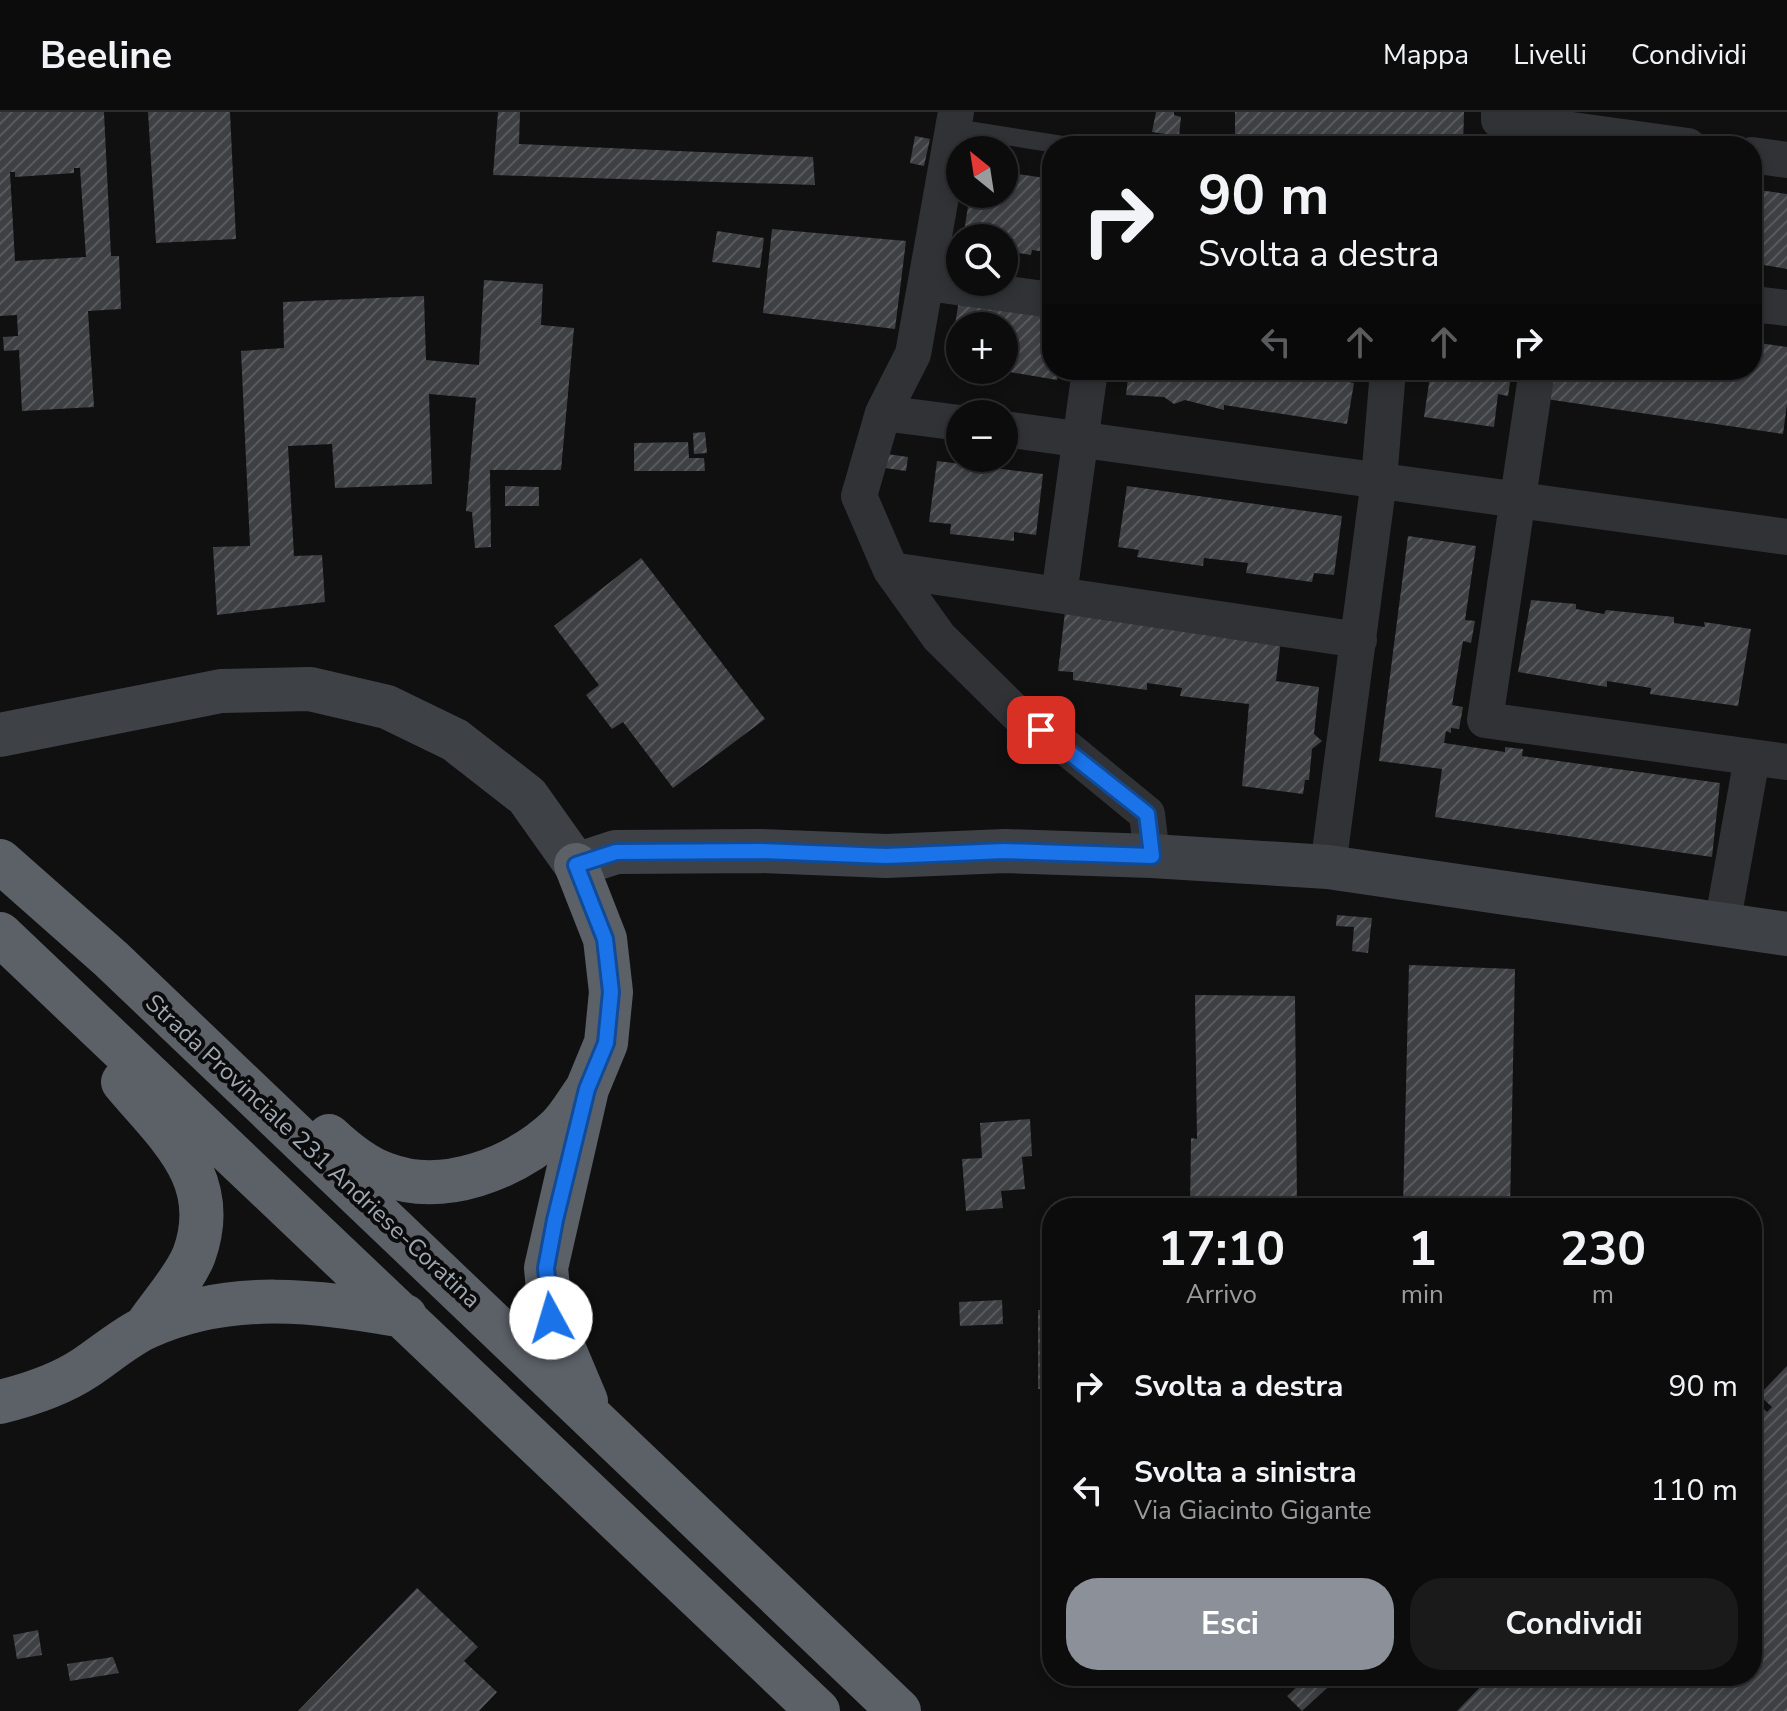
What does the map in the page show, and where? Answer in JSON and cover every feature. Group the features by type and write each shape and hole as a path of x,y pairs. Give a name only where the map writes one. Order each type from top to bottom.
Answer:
{"highway":[{"name":"Strada Provinciale 231 Andriese-Coratina","path":"0,861 111,959 899,1711"},
{"path":"576,865 605,939 611,992 606,1043 587,1089 546,1268 551,1318 591,1414"},
{"path":"0,934 818,1711"},
{"path":"111,959 145,968 342,1148 386,1175 432,1181 479,1175 522,1156 559,1127 587,1089"},
{"path":"98,1026 104,1059 186,1158 198,1179 201,1194 203,1210 193,1256 145,1328"},
{"path":"0,1402 82,1371 145,1328 221,1303 274,1299 337,1304 405,1316"}],"street":[{"path":"1499,112 1499,120 1615,136"},
{"path":"956,120 913,354 883,413 859,496 891,570 939,637 1018,715 1063,745 1147,814 1152,856"},
{"path":"1762,156 1787,160"},
{"path":"927,283 1042,299"},
{"path":"1762,305 1787,308"},
{"path":"1059,595 1089,380"},
{"path":"1328,867 1379,480 1387,380"},
{"path":"1536,380 1485,720 1770,760 1722,925"},
{"path":"883,413 946,421"},
{"path":"1018,431 1787,537"},
{"path":"891,570 1359,640"},
{"path":"0,735 221,691 310,689 387,707 455,740 527,796 576,865 616,852 760,851 886,856 1005,851 1152,856 1328,867 1787,934"}],"lane":[{"path":"956,120 1042,140"}],"building":[{"path":"0,112 104,112 111,256 119,256 121,309 88,311 94,407 22,411 19,350 4,351 3,337 18,336 17,315 0,316","holes":["74,168 80,168 86,257 15,261 10,172 15,172 15,177 74,173"]},
{"path":"148,112 230,112 236,239 156,243"},
{"path":"498,112 520,112 519,144 813,157 815,185 493,175"},
{"path":"1156,112 1174,112 1174,115 1181,117 1179,136 1152,132"},
{"path":"1235,112 1464,112 1463,136 1235,136"},
{"path":"915,136 930,139 924,166 910,163"},
{"path":"1018,174 1042,178 1042,252 1032,250 1031,255 1018,253 1018,224 965,224 968,208 1018,208"},
{"path":"1762,190 1787,194 1787,269 1762,265"},
{"path":"772,229 906,241 895,329 763,313"},
{"path":"717,231 764,238 760,268 712,262"},
{"path":"484,280 543,284 541,325 574,328 561,470 490,470 491,547 475,548 472,512 466,511 476,398 429,394 432,484 335,488 332,444 288,446 294,556 322,555 325,602 217,615 213,547 250,546 241,351 284,348 283,302 424,296 426,360 479,365"},
{"path":"959,300 1042,313 1042,377 1018,373 1018,312 957,312"},
{"path":"1762,343 1787,347 1787,404 1783,434 1546,399 1549,380 1762,380"},
{"path":"1128,380 1336,380 1354,383 1347,424 1224,405 1224,410 1185,400 1174,404 1164,397 1126,395"},
{"path":"1430,380 1510,380 1508,396 1498,394 1494,427 1424,417"},
{"path":"705,432 707,453 694,454 693,433"},
{"path":"688,442 689,458 704,458 705,471 634,471 634,443"},
{"path":"887,454 908,457 906,471 885,468"},
{"path":"937,461 946,462 946,472 1018,471 1043,474 1036,535 1014,532 1014,541 950,534 951,524 929,522"},
{"path":"505,486 539,487 539,506 505,506"},
{"path":"1127,486 1342,516 1334,575 1314,573 1312,582 1246,573 1248,563 1204,558 1203,566 1137,557 1139,550 1118,547"},
{"path":"1408,536 1476,546 1465,620 1475,621 1471,643 1463,641 1452,705 1463,707 1459,729 1451,728 1451,733 1446,731 1444,743 1505,752 1505,747 1523,749 1522,756 1720,783 1712,857 1435,817 1442,769 1379,761"},
{"path":"641,558 765,719 673,788 623,722 612,729 586,695 599,685 554,626"},
{"path":"1531,600 1576,604 1576,609 1604,614 1606,610 1674,617 1674,623 1705,627 1704,622 1751,629 1738,706 1650,694 1651,688 1607,681 1607,687 1518,672"},
{"path":"1065,612 1281,640 1276,681 1319,687 1314,734 1322,741 1312,749 1309,780 1305,780 1303,794 1242,786 1249,704 1180,696 1182,688 1147,683 1147,690 1073,680 1073,672 1058,671"},
{"path":"1337,915 1372,918 1368,953 1352,951 1354,927 1336,926"},
{"path":"1409,965 1515,969 1510,1198 1403,1198"},
{"path":"1195,995 1295,996 1297,1198 1190,1198 1191,1138 1197,1139"},
{"path":"1030,1119 1032,1156 1022,1157 1025,1189 1001,1191 1003,1208 966,1211 962,1159 982,1158 980,1123"},
{"path":"1002,1300 1003,1324 960,1326 959,1302"},
{"path":"1038,1310 1042,1310 1042,1389 1038,1389"},
{"path":"1787,1366 1787,1711 1457,1711 1481,1686 1762,1686 1762,1407 1767,1412 1772,1407 1762,1398 1762,1392"},
{"path":"417,1588 478,1647 464,1661 497,1692 479,1711 298,1711"},
{"path":"38,1630 42,1655 17,1659 13,1635"},
{"path":"113,1657 119,1673 70,1681 67,1664"},
{"path":"1298,1686 1329,1686 1302,1711 1287,1696"}],"route":[{"path":"551,1318 546,1268 587,1089 606,1043 611,992 605,939 576,865 616,852 760,851 886,856 1005,851 1152,856 1147,814 1041,730"}]}
